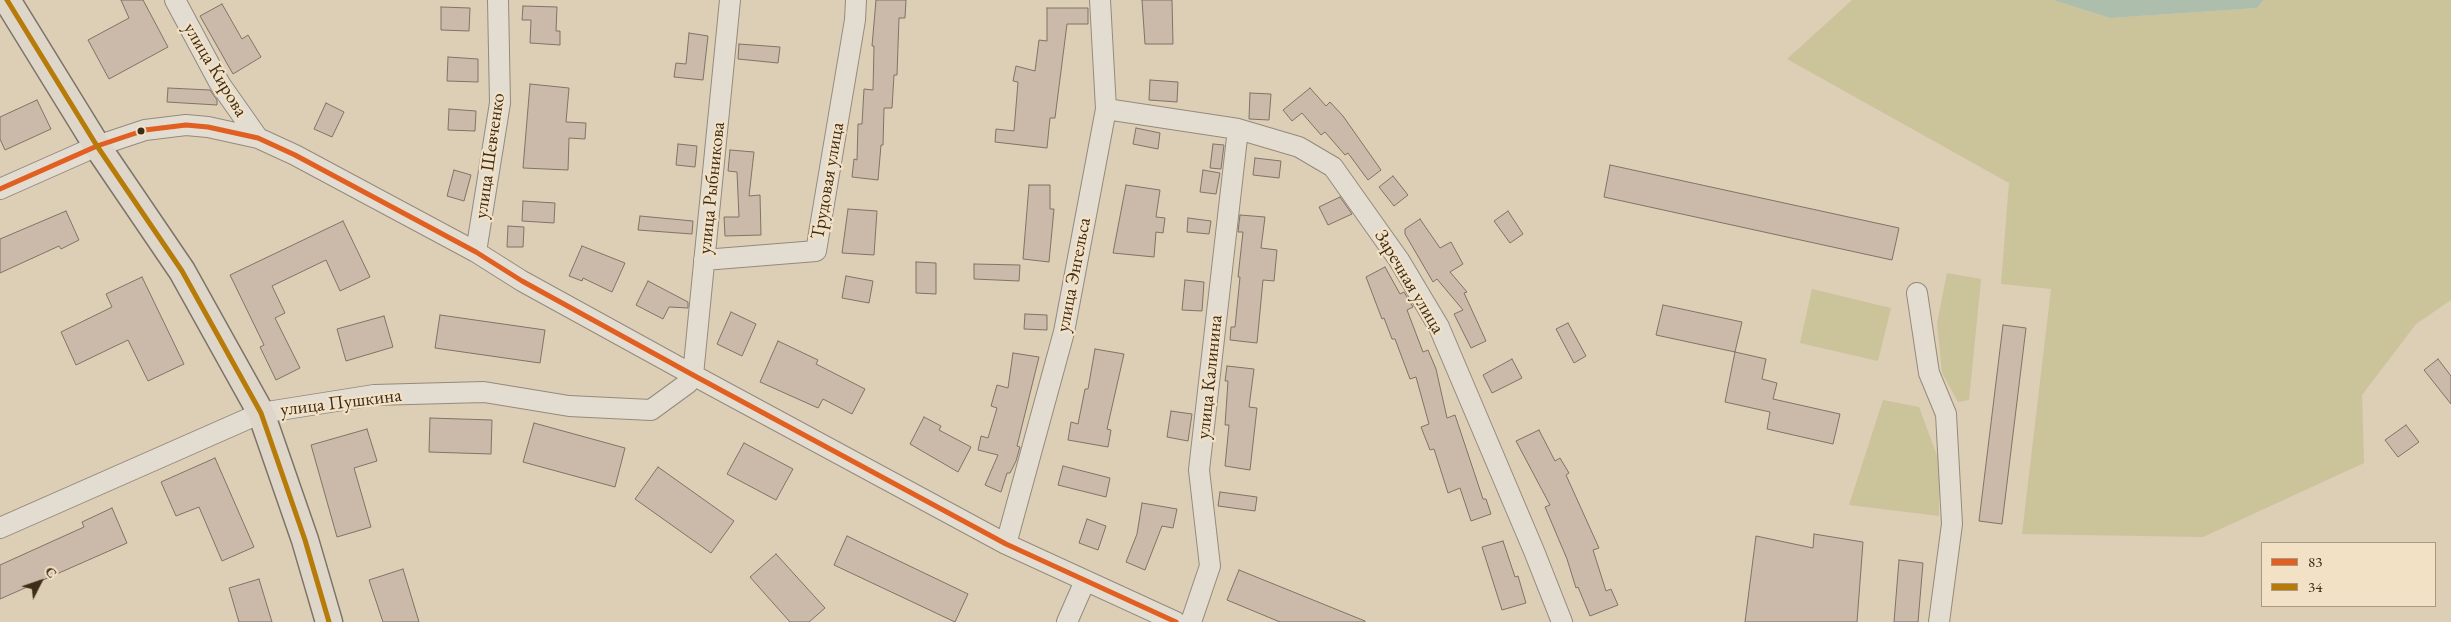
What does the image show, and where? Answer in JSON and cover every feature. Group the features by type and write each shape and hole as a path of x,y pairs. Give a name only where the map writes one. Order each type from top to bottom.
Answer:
{"main road":[{"path":"7,0 97,146 182,270 261,413 305,540 329,622"}],"street":[{"name":"улица Кирова","path":"175,0 220,84 258,138"},
{"name":"улица Шевченко","path":"476,252 500,103 498,0"},
{"name":"улица Рыбникова","path":"693,375 730,0"},
{"name":"Трудовая улица","path":"704,260 816,251 856,20 856,0"},
{"name":"улица Энгельса","path":"1006,544 1064,332 1106,109 1100,0"},
{"name":"Заречная улица","path":"1106,109 1238,129 1299,147 1332,167 1399,260 1439,327 1531,542 1562,622"},
{"path":"0,189 97,146 145,130 186,125 208,127 258,138 295,155 476,252 522,281 1006,544 1176,622"},
{"name":"улица Калинина","path":"1191,622 1210,566 1200,470 1238,129"},
{"path":"1917,293 1929,373 1946,414 1952,524 1939,622"},
{"name":"улица Пушкина","path":"0,528 261,413 374,395 484,392 569,406 651,410 688,383 693,375"},
{"path":"1068,622 1085,581"}],"shaded area":[{"path":"1852,0 2053,0 2110,18 2257,8 2265,0 2451,0 2451,300 2416,324 2362,395 2364,463 2203,537 2022,534 2051,289 2001,284 2009,183 1787,59"},
{"path":"2053,0 2264,0 2257,8 2110,18"},
{"path":"1947,273 1981,279 1969,400 1958,402 1942,373 1937,323"},
{"path":"1812,289 1891,308 1878,361 1800,343"},
{"path":"1883,400 1919,407 1939,461 1939,516 1849,505"}],"building":[{"path":"121,0 143,0 168,47 109,79 88,40 129,18"},
{"path":"876,0 906,0 905,18 899,18 897,75 894,75 892,108 884,108 883,145 881,145 878,180 852,177 854,159 857,160 858,124 862,124 864,89 873,90 874,46 872,46"},
{"path":"1142,0 1172,0 1173,44 1145,44"},
{"path":"222,4 242,39 248,35 261,57 233,74 200,16"},
{"path":"523,6 557,7 556,31 560,31 560,45 530,43 531,20 522,20"},
{"path":"441,7 470,8 469,31 441,30"},
{"path":"1047,8 1088,8 1088,24 1067,24 1055,118 1050,118 1047,148 995,142 996,129 1014,131 1018,82 1013,81 1016,66 1035,71 1039,40 1047,41"},
{"path":"689,33 708,36 703,80 674,77 676,63 686,64"},
{"path":"739,44 780,47 778,63 738,59"},
{"path":"448,57 478,59 478,82 447,81"},
{"path":"1150,80 1178,82 1177,102 1149,100"},
{"path":"530,84 569,88 566,122 586,123 585,139 569,138 568,170 523,168"},
{"path":"168,88 210,90 217,100 217,105 167,102"},
{"path":"1310,88 1326,106 1330,102 1343,116 1381,170 1368,180 1348,153 1345,155 1325,132 1321,135 1302,113 1292,121 1283,110"},
{"path":"1250,93 1271,94 1269,120 1249,119"},
{"path":"37,100 51,129 5,150 0,139 0,117"},
{"path":"326,103 344,112 332,137 314,129"},
{"path":"449,109 476,111 475,131 448,130"},
{"path":"1136,128 1160,133 1158,149 1133,144"},
{"path":"678,144 697,146 695,167 676,165"},
{"path":"1213,144 1224,145 1221,169 1210,168"},
{"path":"730,150 754,152 749,196 760,195 761,235 725,236 724,217 739,217 737,172 728,171"},
{"path":"1255,158 1281,161 1279,178 1253,175"},
{"path":"1610,165 1899,228 1892,260 1604,197"},
{"path":"454,170 471,175 464,201 447,196"},
{"path":"1203,170 1220,173 1216,194 1200,192"},
{"path":"1393,176 1408,195 1394,206 1379,187"},
{"path":"1029,185 1050,185 1050,209 1054,209 1049,262 1023,259"},
{"path":"1126,185 1160,190 1156,217 1165,218 1163,233 1156,232 1154,257 1113,253"},
{"path":"1340,197 1352,214 1328,225 1319,207"},
{"path":"523,201 555,203 554,223 522,221"},
{"path":"848,209 877,211 874,255 842,253"},
{"path":"66,211 79,240 61,249 59,246 0,273 0,239"},
{"path":"1508,211 1523,234 1510,243 1494,221"},
{"path":"1240,215 1265,217 1261,248 1277,250 1274,281 1263,280 1257,343 1230,340 1231,327 1235,327 1240,277 1238,277 1243,232 1238,232"},
{"path":"640,216 693,221 692,234 638,230"},
{"path":"1188,218 1211,221 1209,234 1187,232"},
{"path":"1420,219 1440,248 1451,242 1463,264 1450,272 1467,292 1464,293 1486,341 1471,348 1454,314 1463,310 1437,279 1433,282 1405,234 1405,229"},
{"path":"343,221 370,277 340,291 326,260 272,286 285,313 275,318 300,368 276,380 260,347 264,345 230,275"},
{"path":"508,226 524,227 523,247 507,247"},
{"path":"582,246 625,263 612,292 583,278 582,281 569,276"},
{"path":"916,262 936,263 936,294 916,293"},
{"path":"974,264 1020,265 1019,281 974,279"},
{"path":"1385,267 1400,294 1404,292 1413,307 1407,310 1423,352 1428,350 1436,369 1447,418 1455,415 1483,499 1486,499 1491,514 1471,521 1460,488 1448,493 1434,449 1430,450 1421,427 1429,424 1416,377 1410,379 1395,339 1392,339 1384,318 1382,319 1366,277"},
{"path":"846,276 873,281 869,303 842,298"},
{"path":"142,277 184,364 148,381 128,340 76,365 61,332 112,307 106,294"},
{"path":"1185,280 1204,282 1202,311 1182,310"},
{"path":"648,281 688,302 688,308 669,307 663,319 636,305"},
{"path":"1663,305 1742,322 1735,352 1656,335"},
{"path":"731,312 756,324 742,356 717,344"},
{"path":"1025,314 1047,315 1047,330 1024,329"},
{"path":"440,315 545,330 540,363 435,348"},
{"path":"384,316 393,347 346,361 337,329"},
{"path":"1568,323 1586,356 1574,363 1556,329"},
{"path":"2003,325 2026,328 2002,524 1979,521"},
{"path":"778,341 818,360 816,364 865,389 852,414 823,399 818,408 760,382"},
{"path":"1095,349 1124,354 1107,429 1111,430 1108,447 1068,440 1071,422 1078,424 1085,389 1088,389"},
{"path":"1735,352 1766,359 1762,379 1777,383 1773,399 1840,414 1833,444 1767,429 1770,412 1725,402"},
{"path":"1013,353 1039,357 1017,446 1020,447 1010,473 1007,473 1001,492 985,485 998,455 978,450 981,436 988,438 997,408 991,406 997,385 1008,388"},
{"path":"1512,359 1522,378 1492,393 1483,375"},
{"path":"2438,359 2451,376 2451,404 2424,370"},
{"path":"1227,366 1254,369 1249,407 1257,408 1250,470 1225,466 1229,425 1225,425 1228,381 1225,381"},
{"path":"1171,411 1192,414 1188,441 1167,437"},
{"path":"924,417 941,426 939,430 971,447 958,472 910,444"},
{"path":"430,418 492,420 491,454 429,452"},
{"path":"534,423 625,448 615,487 523,462"},
{"path":"2406,425 2419,442 2398,457 2385,440"},
{"path":"367,429 377,461 354,468 371,527 337,537 311,445"},
{"path":"1539,430 1555,461 1560,458 1569,473 1566,475 1599,548 1593,550 1606,591 1611,589 1618,605 1590,616 1578,587 1576,588 1567,559 1545,507 1550,505 1516,441"},
{"path":"744,443 793,469 776,500 727,474"},
{"path":"215,458 254,547 222,561 199,507 176,516 161,482"},
{"path":"1063,466 1110,478 1106,497 1058,485"},
{"path":"658,467 734,521 711,553 635,499"},
{"path":"1220,492 1257,497 1255,511 1218,506"},
{"path":"1142,503 1177,509 1173,528 1162,526 1145,570 1126,562 1137,534"},
{"path":"112,508 127,543 0,599 0,565 84,527 82,522"},
{"path":"1087,519 1106,526 1098,550 1079,543"},
{"path":"1814,534 1863,542 1857,622 1745,622 1756,536 1813,548"},
{"path":"847,536 968,594 955,622 834,565"},
{"path":"1503,541 1515,577 1518,576 1526,603 1502,610 1482,547"},
{"path":"776,554 825,608 809,622 790,622 750,577"},
{"path":"1899,560 1923,563 1918,622 1894,622"},
{"path":"403,569 419,622 383,622 369,580"},
{"path":"1239,570 1365,622 1280,622 1227,600"},
{"path":"259,579 272,622 239,622 229,588"}],"transit line":[{"name":"34","path":"7,0 97,146 182,271 261,413 305,540 329,622"},
{"name":"83","path":"0,189 97,146 145,130 186,125 208,127 258,138 295,155 476,252 522,281 1006,544 1176,622"}]}
